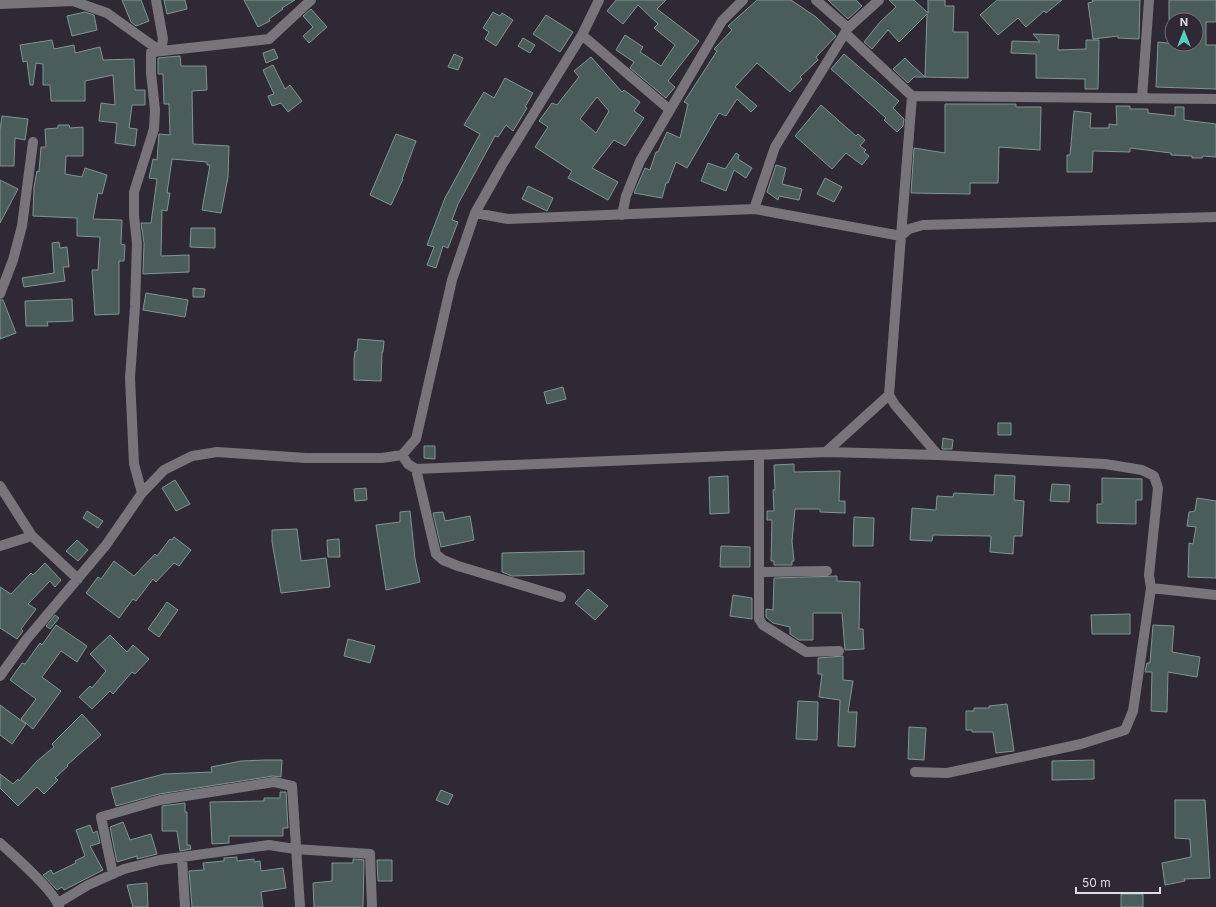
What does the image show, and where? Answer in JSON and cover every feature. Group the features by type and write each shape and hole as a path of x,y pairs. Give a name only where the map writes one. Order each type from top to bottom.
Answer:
{"street":[{"path":"154,50 162,45 163,39 156,0"},
{"path":"0,4 73,1 90,3 154,50 269,39 311,0"},
{"path":"0,676 26,640 106,545 142,494 164,470 192,456 218,452 306,458 382,458 402,455 416,439 452,280 475,213 502,165 582,35 599,0"},
{"path":"622,215 626,196 640,161 722,21 742,0"},
{"path":"816,0 912,96 1216,99"},
{"path":"754,210 775,147 846,31 879,0"},
{"path":"1142,98 1149,0"},
{"path":"582,35 670,110"},
{"path":"142,494 134,464 130,378 135,307 137,243 134,216 134,192 154,129 155,110 151,73 154,50"},
{"path":"912,96 889,395 895,405 938,455"},
{"path":"0,294 14,260 22,226 33,142"},
{"path":"475,213 508,219 754,210 901,236"},
{"path":"901,236 909,229 923,225 1216,217"},
{"path":"826,452 889,395"},
{"path":"402,455 408,464 416,469 826,452 938,455 1105,464 1142,470 1154,476 1158,488 1149,575 1151,588 1133,712 1125,730 1081,744 947,773 915,772"},
{"path":"759,455 760,619 763,625 806,652 839,651"},
{"path":"416,469 436,554 443,560 458,566 561,597"},
{"path":"0,486 32,536 78,579"},
{"path":"0,546 32,536"},
{"path":"760,572 827,570"},
{"path":"1151,588 1216,595"},
{"path":"113,874 101,817 160,800 274,782 292,786 300,907"},
{"path":"0,843 42,884 58,905 88,885 124,868 160,860 269,845 295,849 370,854 372,907"},
{"path":"182,858 185,907"}],"building":[{"path":"122,0 141,0 149,21 136,26 131,22"},
{"path":"164,0 185,0 187,9 167,14"},
{"path":"244,0 295,0 282,8 283,9 269,19 270,21 258,27"},
{"path":"616,0 666,0 657,9 699,41 668,81 675,87 666,98 630,68 634,62 616,50 625,35 643,47 640,52 661,66 675,45 654,28 658,24 638,5 623,24 607,11"},
{"path":"757,0 791,0 816,17 836,36 816,57 818,60 800,77 802,79 790,92 757,63 735,87 757,106 751,112 737,99 726,116 719,113 687,168 676,162 668,183 666,183 662,198 634,193 645,168 650,170 656,152 658,152 667,132 680,138 688,104 684,102 717,51 714,49 732,30 728,26"},
{"path":"828,0 856,0 862,6 848,19"},
{"path":"889,0 914,0 928,13 928,0 945,0 945,6 954,6 953,32 968,32 968,78 925,77 927,14 899,42 888,30 872,49 864,42 880,22 896,7"},
{"path":"997,0 1062,0 1046,13 1044,11 1026,27 1018,18 998,35 980,15"},
{"path":"1092,0 1140,0 1139,39 1118,38 1118,36 1093,39 1088,3 1093,2"},
{"path":"1169,0 1216,0 1216,22 1206,22 1206,45 1216,45 1216,89 1156,87 1158,42 1164,43 1164,52 1204,52 1204,12 1169,12"},
{"path":"311,9 327,27 309,43 303,36 313,27 303,16"},
{"path":"85,12 94,15 97,30 72,36 67,16"},
{"path":"493,12 500,16 502,13 513,20 496,46 485,39 489,32 483,28"},
{"path":"546,15 573,32 560,52 533,34"},
{"path":"1033,34 1059,35 1058,50 1086,49 1086,40 1099,40 1098,89 1085,89 1085,79 1036,78 1036,54 1011,53 1012,41 1040,42"},
{"path":"523,38 535,45 530,53 518,46"},
{"path":"52,40 54,49 74,45 75,53 100,47 103,60 134,59 135,90 145,90 145,105 132,105 129,128 137,129 135,146 115,143 117,123 99,121 101,103 115,105 113,75 85,81 85,101 51,101 50,85 43,85 43,64 36,63 33,85 30,85 27,61 23,62 20,45"},
{"path":"274,49 278,58 266,63 263,53"},
{"path":"454,54 463,58 458,70 448,67"},
{"path":"844,54 899,101 893,108 904,119 903,126 897,132 884,120 886,118 831,69"},
{"path":"180,56 181,66 206,66 207,90 192,91 193,144 229,146 228,177 221,213 202,210 210,165 207,165 207,162 172,159 167,193 170,193 167,211 162,210 161,256 189,255 189,272 143,274 144,243 141,223 151,223 157,179 149,178 153,159 157,160 159,134 170,135 169,104 164,104 163,74 158,74 158,58"},
{"path":"591,57 622,92 624,90 640,102 634,111 644,118 625,146 614,140 592,168 618,182 608,200 568,178 572,171 535,147 548,127 539,121 552,103 557,105 579,77 574,71","holes":["597,97 609,111 596,133 580,119"]},
{"path":"905,58 925,77 914,77 908,83 893,69"},
{"path":"273,65 285,89 290,85 302,101 288,112 281,103 272,106 268,96 274,94 263,70"},
{"path":"505,78 533,93 525,107 527,108 513,131 506,125 498,137 495,136 458,204 452,220 458,222 448,248 443,246 436,268 427,265 434,247 427,245 445,198 480,134 464,125 484,92 494,98"},
{"path":"945,104 1016,104 1016,107 1041,107 1040,150 999,147 998,183 970,183 970,194 911,193 914,148 945,153"},
{"path":"821,105 856,136 858,134 865,140 860,146 866,150 864,152 869,156 862,165 846,153 832,169 795,136"},
{"path":"1116,106 1130,106 1130,109 1148,109 1148,113 1175,116 1175,107 1184,107 1184,120 1216,124 1216,157 1203,156 1202,158 1192,158 1192,156 1171,155 1171,153 1130,148 1130,152 1093,151 1092,172 1067,172 1067,155 1070,155 1074,111 1091,113 1090,128 1109,128 1109,124 1117,125"},
{"path":"2,116 28,119 25,140 15,138 14,166 0,166 0,130"},
{"path":"58,125 69,125 70,128 83,127 83,156 66,156 65,174 82,177 85,168 107,175 102,194 98,193 93,219 122,220 121,244 125,245 124,261 119,261 119,314 95,315 92,270 98,270 100,237 77,236 77,218 33,216 34,187 37,171 39,172 41,147 46,147 45,129 58,128"},
{"path":"396,134 416,141 403,179 391,205 370,195"},
{"path":"736,153 739,155 738,159 752,168 746,178 734,170 726,191 701,181 708,163 725,169"},
{"path":"776,165 786,168 782,184 802,189 799,200 779,196 778,200 767,192"},
{"path":"825,178 842,187 834,202 817,194"},
{"path":"0,180 18,189 0,223"},
{"path":"528,186 553,198 547,211 522,199"},
{"path":"191,228 215,228 215,248 190,247"},
{"path":"59,242 60,248 67,247 69,267 63,267 65,281 24,287 22,278 54,273 52,243"},
{"path":"193,288 205,289 204,297 193,297"},
{"path":"146,293 188,300 185,317 143,310"},
{"path":"72,299 73,321 47,322 48,326 26,326 25,301"},
{"path":"0,300 3,300 16,333 0,339"},
{"path":"358,339 384,341 381,381 354,380 354,360 355,351 357,351"},
{"path":"563,387 566,399 547,404 544,392"},
{"path":"998,423 1011,423 1011,435 998,435"},
{"path":"943,438 953,440 952,449 942,449"},
{"path":"424,446 435,446 435,459 424,458"},
{"path":"794,464 794,472 840,471 839,501 845,501 845,513 820,512 820,509 795,509 792,541 794,561 792,561 792,565 774,565 774,561 771,561 772,520 767,520 767,511 774,511 774,465"},
{"path":"995,475 1015,476 1014,500 1024,501 1022,536 1014,536 1013,554 990,552 991,536 933,535 932,541 910,540 912,508 936,510 937,496 953,497 954,493 994,495"},
{"path":"728,476 729,513 710,514 709,477"},
{"path":"1102,478 1142,479 1142,500 1136,500 1136,524 1097,523 1097,504 1102,504"},
{"path":"175,480 190,504 176,511 162,488"},
{"path":"1052,484 1070,485 1069,502 1050,501"},
{"path":"366,488 367,500 355,501 354,489"},
{"path":"1197,498 1216,501 1216,578 1188,577 1189,543 1193,544 1196,527 1187,526 1189,512 1195,511"},
{"path":"87,511 103,521 98,528 83,518"},
{"path":"410,511 415,559 420,582 386,590 376,525 400,522 400,512"},
{"path":"443,512 445,521 470,516 474,540 441,547 433,513"},
{"path":"854,517 874,518 873,546 853,546"},
{"path":"297,529 301,561 326,558 330,587 281,593 272,542 272,530"},
{"path":"174,537 191,550 179,566 174,563 156,582 153,579 136,601 133,599 119,618 86,593 98,577 101,579 114,561 134,576 155,554 157,556 170,539 172,540"},
{"path":"339,539 340,557 328,557 327,540"},
{"path":"77,540 88,550 78,561 66,551"},
{"path":"721,546 750,547 750,567 720,567"},
{"path":"584,551 584,574 512,576 502,572 502,553"},
{"path":"45,563 61,580 55,587 50,581 28,604 36,609 21,629 23,631 17,639 0,628 0,587 11,594 31,573 33,575"},
{"path":"837,576 837,581 860,582 859,629 863,629 864,649 845,650 842,613 813,613 813,640 799,640 790,634 790,627 773,623 766,617 766,609 773,610 774,578"},
{"path":"588,589 608,606 595,620 575,603"},
{"path":"733,595 752,598 752,619 730,616"},
{"path":"167,602 178,610 159,637 148,629"},
{"path":"1130,614 1130,634 1092,634 1091,615"},
{"path":"55,615 59,618 50,629 46,626"},
{"path":"56,625 87,646 77,662 61,651 42,677 61,691 33,729 21,719 36,699 10,680 22,663 25,664 40,643 42,645"},
{"path":"1153,625 1174,626 1172,652 1200,657 1197,677 1168,672 1167,712 1151,711 1152,672 1145,672 1147,663 1150,663"},
{"path":"110,635 127,652 133,645 149,659 135,674 132,672 113,694 110,691 92,709 79,697 90,686 92,688 106,671 90,654"},
{"path":"348,639 375,646 370,663 344,656"},
{"path":"843,656 843,680 853,681 848,712 857,712 855,747 838,746 840,700 819,697 822,674 818,674 818,658"},
{"path":"798,701 818,702 817,740 796,739"},
{"path":"1007,704 1014,751 996,753 993,732 972,732 972,730 966,730 966,711 974,711 974,708 989,708 989,706"},
{"path":"0,705 26,724 12,744 0,735"},
{"path":"82,714 101,735 67,765 68,766 55,778 58,780 44,794 37,787 18,806 0,788 0,774 13,784 18,779 19,781 37,761 54,747 52,744"},
{"path":"909,727 926,728 924,760 908,759"},
{"path":"282,760 281,777 273,776 159,794 116,806 111,788 164,774 212,772 211,767 241,761"},
{"path":"1094,760 1094,779 1052,780 1052,761"},
{"path":"441,790 453,795 448,805 436,800"},
{"path":"280,792 286,792 288,828 283,828 283,836 229,836 229,843 212,844 210,802 264,801 264,798 280,798"},
{"path":"1175,800 1205,800 1210,878 1184,879 1185,881 1165,885 1162,863 1191,857 1190,839 1175,838"},
{"path":"185,803 185,812 187,812 187,845 190,845 191,849 180,851 177,831 162,831 162,806"},
{"path":"123,822 130,840 151,834 157,854 137,859 137,856 117,862 110,827"},
{"path":"90,825 93,833 97,831 100,843 90,846 103,870 64,890 62,887 57,890 43,875 51,870 53,874 76,863 75,861 85,856 76,830"},
{"path":"237,857 237,861 254,859 254,862 260,861 261,871 283,868 286,888 261,892 263,907 192,907 189,871 204,870 203,863 224,861 224,858"},
{"path":"353,859 364,860 363,907 314,907 313,883 332,881 332,863 353,863"},
{"path":"377,860 392,860 392,881 378,881"},
{"path":"147,883 148,907 133,907 127,885"},
{"path":"1121,894 1143,894 1143,907 1121,907"}]}
